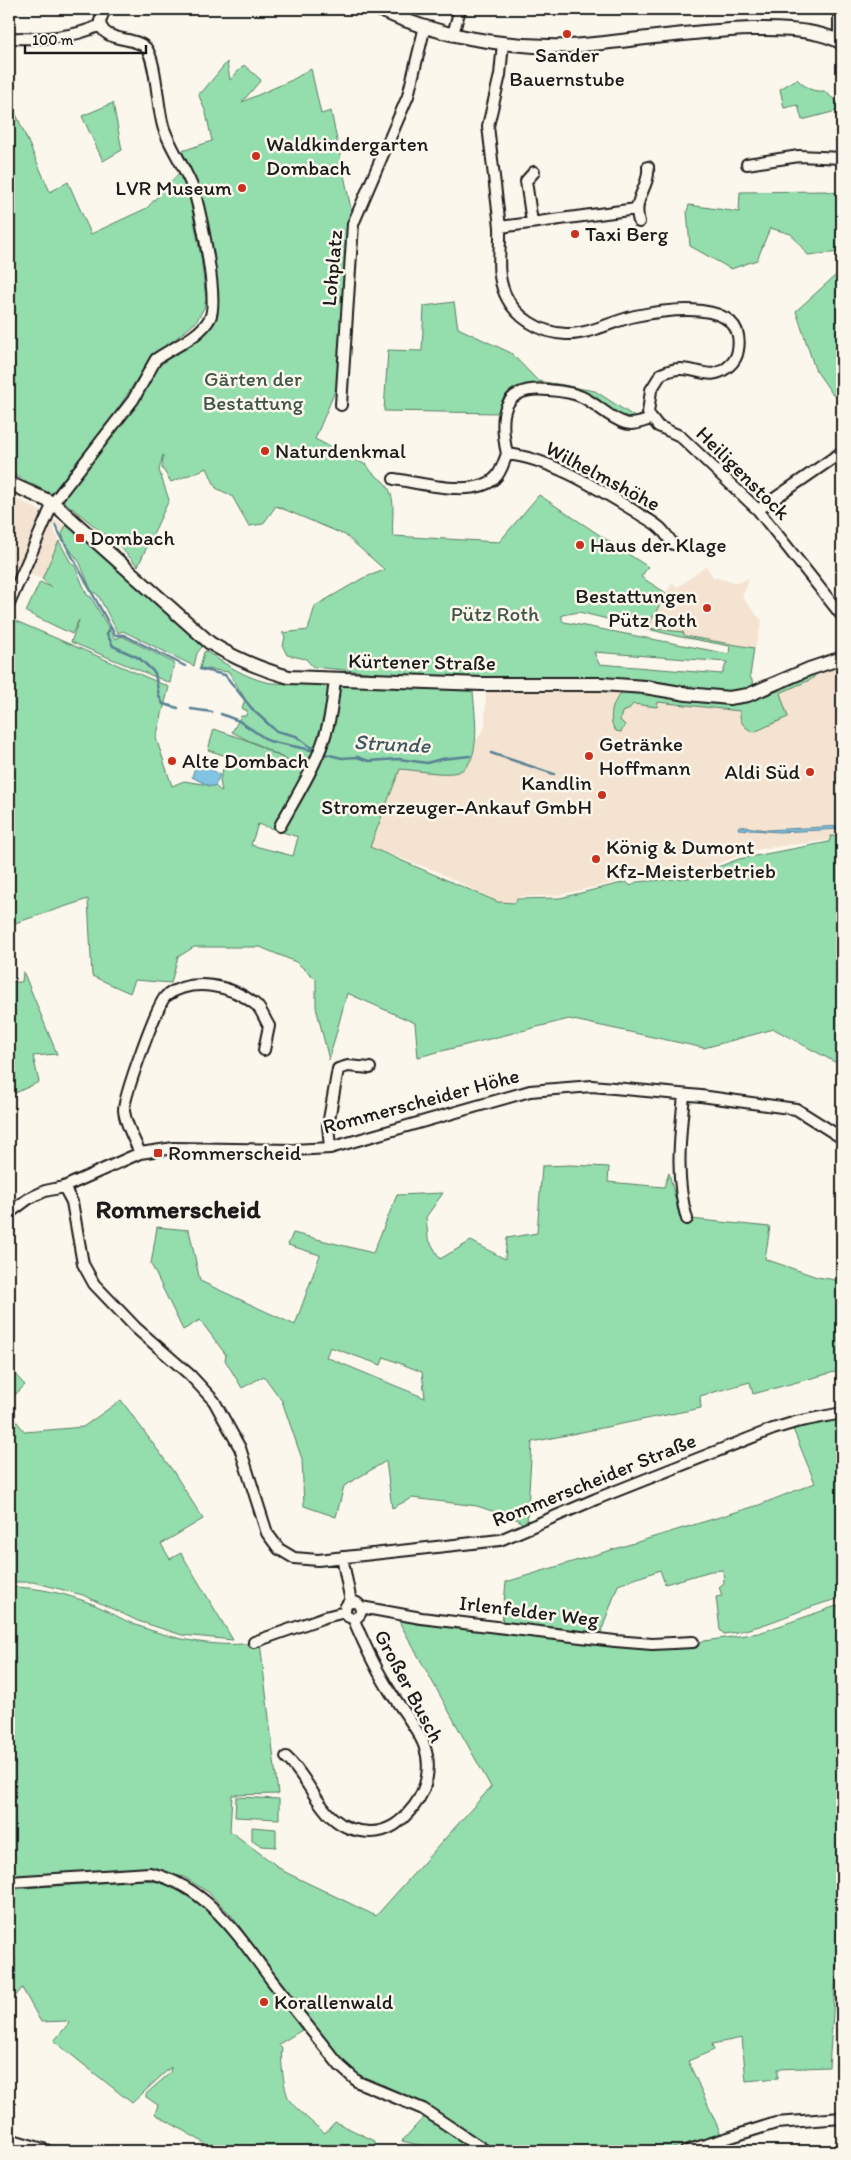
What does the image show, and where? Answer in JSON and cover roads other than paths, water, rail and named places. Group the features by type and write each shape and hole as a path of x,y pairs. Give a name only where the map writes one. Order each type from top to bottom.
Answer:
{"main road":[{"path":"378,9 453,34 503,43 568,46 720,32 790,29 823,34 840,42"},
{"name":"Kürtener Straße","path":"9,483 53,503 209,642 230,656 260,670 289,677 482,684 601,684 645,687 729,698 762,690 809,669 842,658"},
{"path":"9,2140 46,2151"}],"street":[{"path":"9,38 37,39 80,34 100,25 105,9"},
{"path":"453,34 460,9"},
{"path":"839,9 840,42"},
{"path":"9,604 53,503 133,400 156,359 203,327 210,318 213,308 209,264 195,194 164,128 149,54 143,45 111,35 100,25"},
{"name":"Lohplatz","path":"341,405 353,224 408,96 425,26"},
{"path":"394,479 470,489 484,486 496,477 507,454 501,425 506,406 514,398 529,390 557,391 582,396 615,419 636,424 651,418 648,410 649,395 654,381 660,374 678,369 713,375 722,372 732,364 736,357 739,344 737,332 731,321 719,314 695,311 663,312 635,316 571,334 556,333 534,325 524,319 511,304 500,278 498,261 500,227 488,126 500,75 503,43"},
{"path":"747,164 799,156 842,158"},
{"path":"639,222 636,209 648,175 648,167"},
{"path":"532,222 526,181 534,172"},
{"path":"500,227 636,209"},
{"name":"Heiligenstock","path":"651,418 658,426 680,436 758,510 842,616"},
{"path":"758,510 842,452"},
{"name":"Wilhelmshöhe","path":"507,454 537,461 613,498 659,527 674,544"},
{"path":"280,826 312,769 321,747 328,724 335,680"},
{"path":"140,1153 124,1110 153,1021 164,997 181,987 204,984 236,993 256,1004 269,1026 264,1050"},
{"path":"330,1148 328,1125 338,1069 348,1066 370,1068"},
{"name":"Rommerscheider Höhe","path":"9,1213 28,1199 45,1191 64,1187 140,1153 174,1148 293,1150 330,1148 530,1091 592,1086 796,1109 842,1138"},
{"path":"684,1095 679,1180 681,1199 687,1220"},
{"name":"Rommerscheider Straße","path":"64,1187 72,1202 83,1264 94,1284 136,1328 190,1375 214,1401 240,1448 267,1533 279,1549 294,1558 318,1560 500,1540 596,1498 773,1429 796,1422 842,1413"},
{"path":"342,1557 350,1602 345,1608 349,1615"},
{"name":"Irlenfelder Weg","path":"350,1602 356,1602 361,1607 421,1618 614,1641 652,1644 693,1642"},
{"path":"254,1642 325,1617 360,1615 361,1607"},
{"name":"Großer Busch","path":"286,1757 296,1766 312,1794 331,1818 346,1826 365,1832 378,1832 396,1825 423,1794 428,1771 424,1745 370,1655 349,1615"},
{"path":"9,1882 150,1873 184,1885 206,1900 229,1923 340,2066 358,2082 423,2110 486,2151"},
{"path":"686,2151 776,2123 842,2118"}],"water":[{"path":"197,760 220,775 215,786 209,786 192,777"},
{"path":"739,826 767,830 842,826 842,829 779,832 738,829"}],"waterway":[{"name":"Strunde","path":"55,525 115,635 124,635 185,666"},
{"name":"Strunde","path":"110,626 107,634 113,646 139,658 155,673 159,696 163,704 178,708"},
{"name":"Strunde","path":"200,669 225,675 253,710 276,731 296,736 316,751"},
{"name":"Strunde","path":"191,709 212,712"},
{"name":"Strunde","path":"221,714 239,721 269,741 311,750"},
{"name":"Strunde","path":"321,753 342,758 357,757 369,761 399,759 427,763 441,759 470,756"},
{"name":"Strunde","path":"491,753 554,774"}],"place":[{"name":"Sander Bauernstube","path":"567,34"},
{"name":"Waldkindergarten Dombach","path":"256,156"},
{"name":"LVR Museum","path":"242,188"},
{"name":"Taxi Berg","path":"575,234"},
{"name":"Naturdenkmal","path":"265,451"},
{"name":"Dombach","path":"80,538"},
{"name":"Haus der Klage","path":"580,545"},
{"name":"Bestattungen Pütz Roth","path":"707,608"},
{"name":"Getränke Hoffmann","path":"589,756"},
{"name":"Alte Dombach","path":"172,761"},
{"name":"Aldi Süd","path":"810,772"},
{"name":"Kandlin Stromerzeuger-Ankauf GmbH","path":"602,795"},
{"name":"König & Dumont Kfz-Meisterbetrieb","path":"596,859"},
{"name":"Rommerscheid","path":"158,1153"},
{"name":"Korallenwald","path":"264,2002"}],"district":[{"name":"Rommerscheid","path":"178,1209"}],"park label":[{"name":"Gärten der Bestattung","path":"253,391"},
{"name":"Pütz Roth","path":"495,614"}]}
